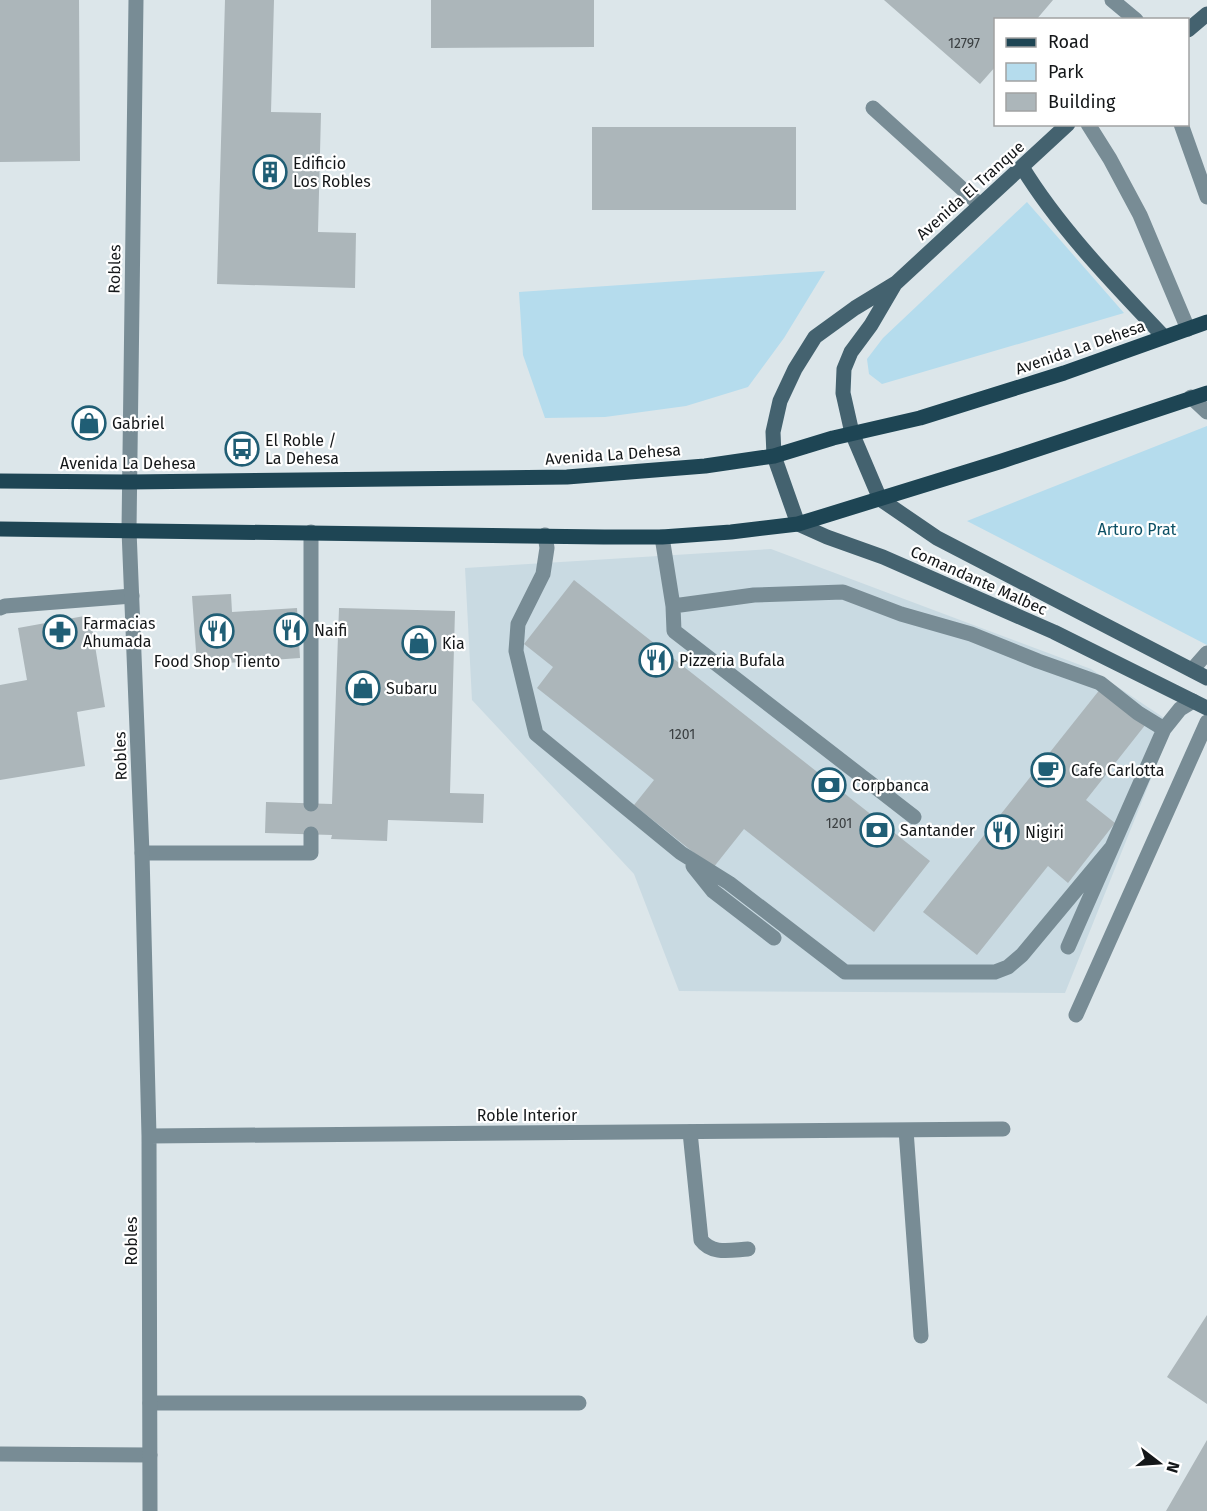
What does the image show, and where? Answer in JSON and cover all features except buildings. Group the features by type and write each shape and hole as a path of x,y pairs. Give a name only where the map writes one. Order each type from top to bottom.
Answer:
{"main road":[{"name":"Avenida La Dehesa","path":"0,481 129,482 567,477 636,473 774,456 920,418 1023,386 1207,322"},
{"path":"0,529 662,537 730,532 798,524 1002,461 1207,393"}],"street":[{"name":"Robles","path":"136,0 129,530 142,853 149,1136 150,1511"},
{"path":"1112,0 1134,18"},
{"path":"1189,29 1207,14"},
{"path":"873,108 980,205"},
{"name":"Avenida El Tranque","path":"774,456 774,432 780,401 795,369 815,337 896,282 1066,126"},
{"path":"1089,126 1140,215 1188,328"},
{"path":"1182,126 1207,197"},
{"path":"1022,167 1037,192 1066,227 1164,337"},
{"name":"Avenida El Tranque","path":"852,434 843,393 844,369 851,351 871,325 896,282"},
{"path":"1191,397 1207,412"},
{"path":"852,434 880,499"},
{"path":"774,456 798,524"},
{"name":"Comandante Malbec","path":"880,499 937,538 1207,678"},
{"name":"Comandante Malbec","path":"798,524 883,557 1054,632 1200,705"},
{"path":"311,532 311,804"},
{"path":"545,535 547,548 543,574 518,624 516,651 536,734 681,853 729,883 845,972 995,972 1008,967 1022,955 1112,847"},
{"path":"662,537 673,606 674,631 915,817"},
{"path":"673,606 754,595 843,592 901,614 971,634 1100,683 1138,713 1164,729"},
{"path":"0,608 132,596"},
{"path":"1192,670 1207,653"},
{"path":"1068,947 1164,729 1180,709 1200,705"},
{"path":"1076,1015 1207,722"},
{"path":"142,853 311,853 311,834"},
{"path":"681,853 713,891 774,938"},
{"name":"Roble Interior","path":"149,1136 1004,1129"},
{"path":"906,1130 921,1336"},
{"path":"690,1132 701,1240 707,1247 715,1250 748,1249"},
{"path":"150,1403 579,1403"},
{"path":"0,1454 150,1455"}],"shaded area":[{"path":"771,549 1091,669 1173,724 1065,993 679,991 634,874 472,700 465,568"}],"green space":[{"path":"1027,202 1124,313 882,384 869,374 867,359 883,338"},
{"path":"825,271 784,338 748,387 686,406 605,417 545,418 523,355 519,292"},
{"name":"Arturo Prat","path":"1207,426 1207,645 967,521"}],"place":[{"name":"Edificio Los Robles","path":"270,172"},
{"name":"Gabriel","path":"89,423"},
{"name":"El Roble / La Dehesa","path":"242,449"},
{"name":"Naifi","path":"291,630"},
{"name":"Food Shop Tiento","path":"217,631"},
{"name":"Farmacias Ahumada","path":"60,632"},
{"name":"Kia","path":"419,643"},
{"name":"Pizzeria Bufala","path":"656,660"},
{"name":"Subaru","path":"363,688"},
{"name":"Cafe Carlotta","path":"1048,770"},
{"name":"Corpbanca","path":"829,785"},
{"name":"Santander","path":"877,830"},
{"name":"Nigiri","path":"1002,832"}]}
